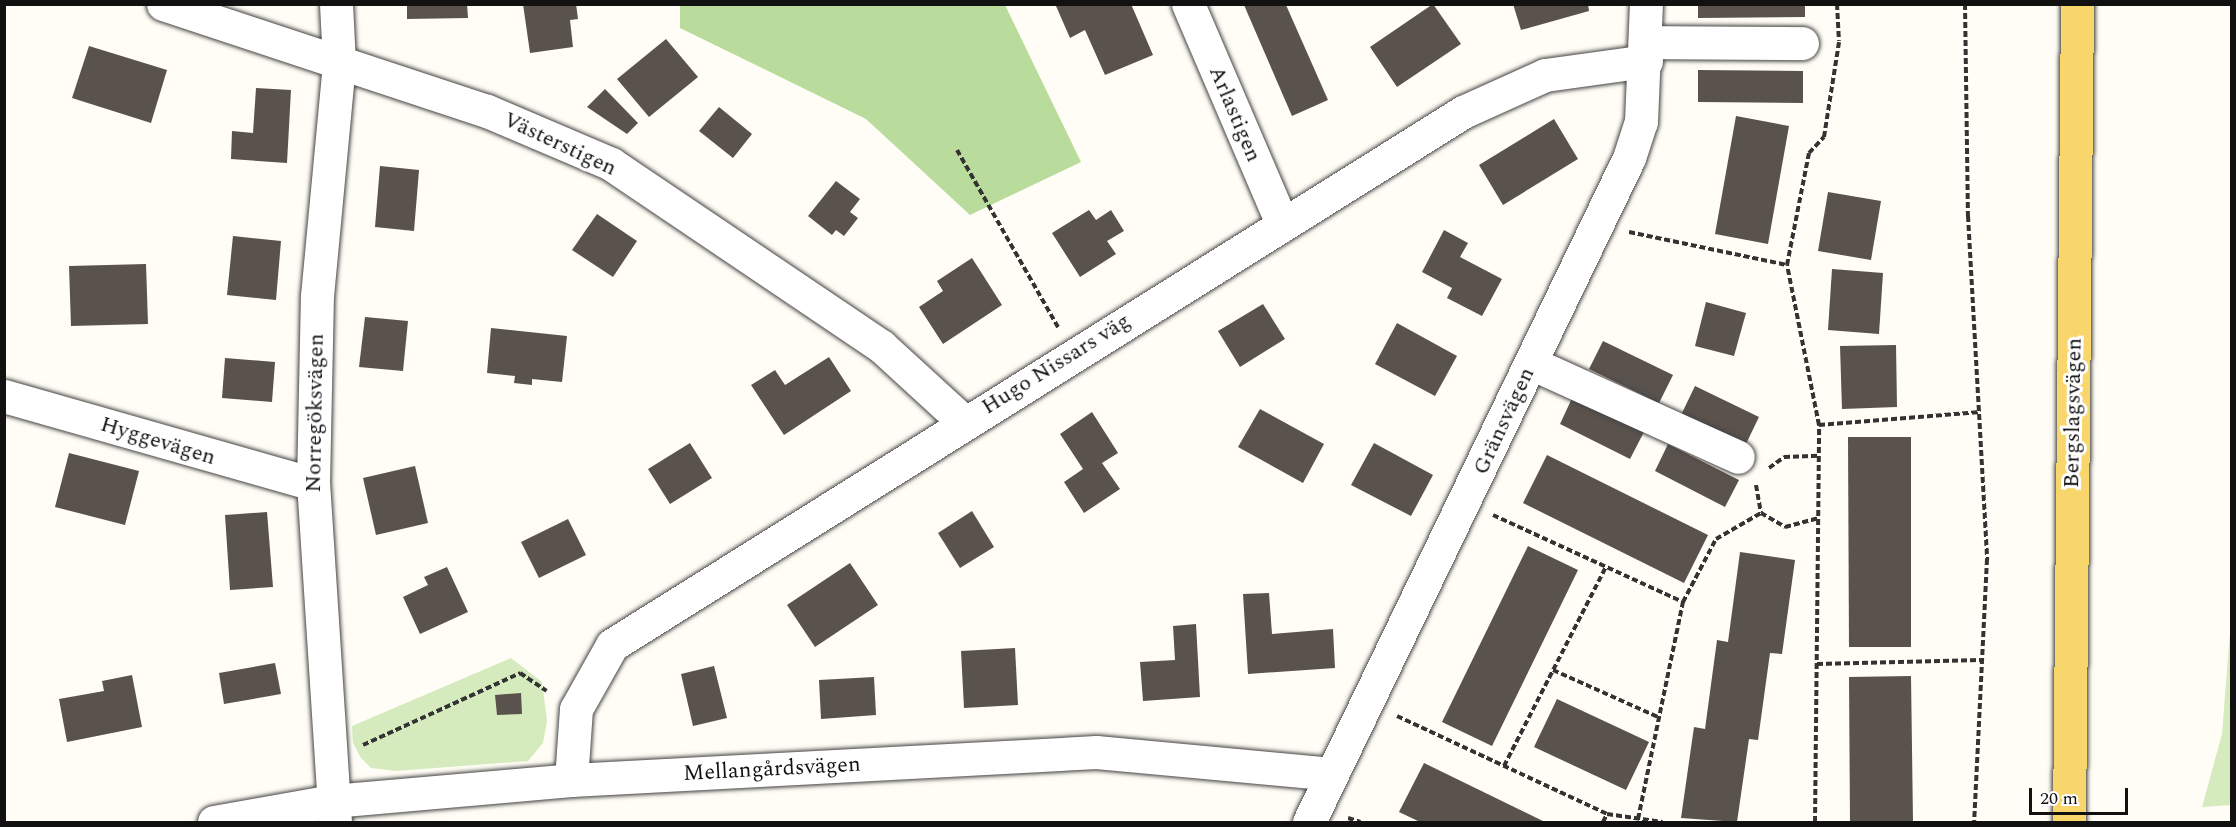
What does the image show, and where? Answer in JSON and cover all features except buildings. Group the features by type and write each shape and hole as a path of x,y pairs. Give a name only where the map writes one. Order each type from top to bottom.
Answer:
{"main road":[{"name":"Bergslagsvägen","path":"2069,822 2078,4"}],"street":[{"name":"Västerstigen","path":"163,4 487,111 611,164 881,346 964,422"},
{"name":"Norregöksvägen","path":"334,812 312,484 316,296 339,63 336,4"},
{"name":"Arlastigen","path":"1188,4 1282,223"},
{"name":"Gränsvägen","path":"1309,822 1599,226 1641,122 1646,52 1646,4"},
{"name":"Hugo Nissars väg","path":"571,780 576,709 612,645 964,422 1463,112 1545,75 1646,52 1802,42"},
{"path":"1531,363 1753,470"},
{"name":"Hyggevägen","path":"4,396 312,484"},
{"name":"Mellangårdsvägen","path":"214,822 334,812 571,780 1096,752 1332,774"}],"path":[{"path":"1965,4 1968,216 1987,560 1974,822"},
{"path":"1815,822 1819,424 1787,265 1809,153 1824,137 1839,42"},
{"path":"957,150 1074,354"},
{"path":"1599,226 1787,265"},
{"path":"1819,424 1980,412"},
{"path":"1818,518 1785,527 1761,513 1754,488 1753,470 1784,457 1819,456"},
{"path":"1465,502 1683,602"},
{"path":"1638,819 1683,602 1716,539 1761,513"},
{"path":"1504,766 1606,567"},
{"path":"1817,664 1982,660"},
{"path":"1553,670 1658,717"},
{"path":"330,760 520,673 576,709"},
{"path":"1367,702 1607,814 1662,822"},
{"path":"1603,822 1607,814"}],"green space":[{"path":"680,5 1005,5 1081,162 970,215 866,119 680,28"},
{"path":"2231,619 2231,805 2202,807 2222,734"},
{"path":"511,658 542,682 547,721 543,743 528,761 396,771 371,768 361,758 353,743 352,726"}]}
